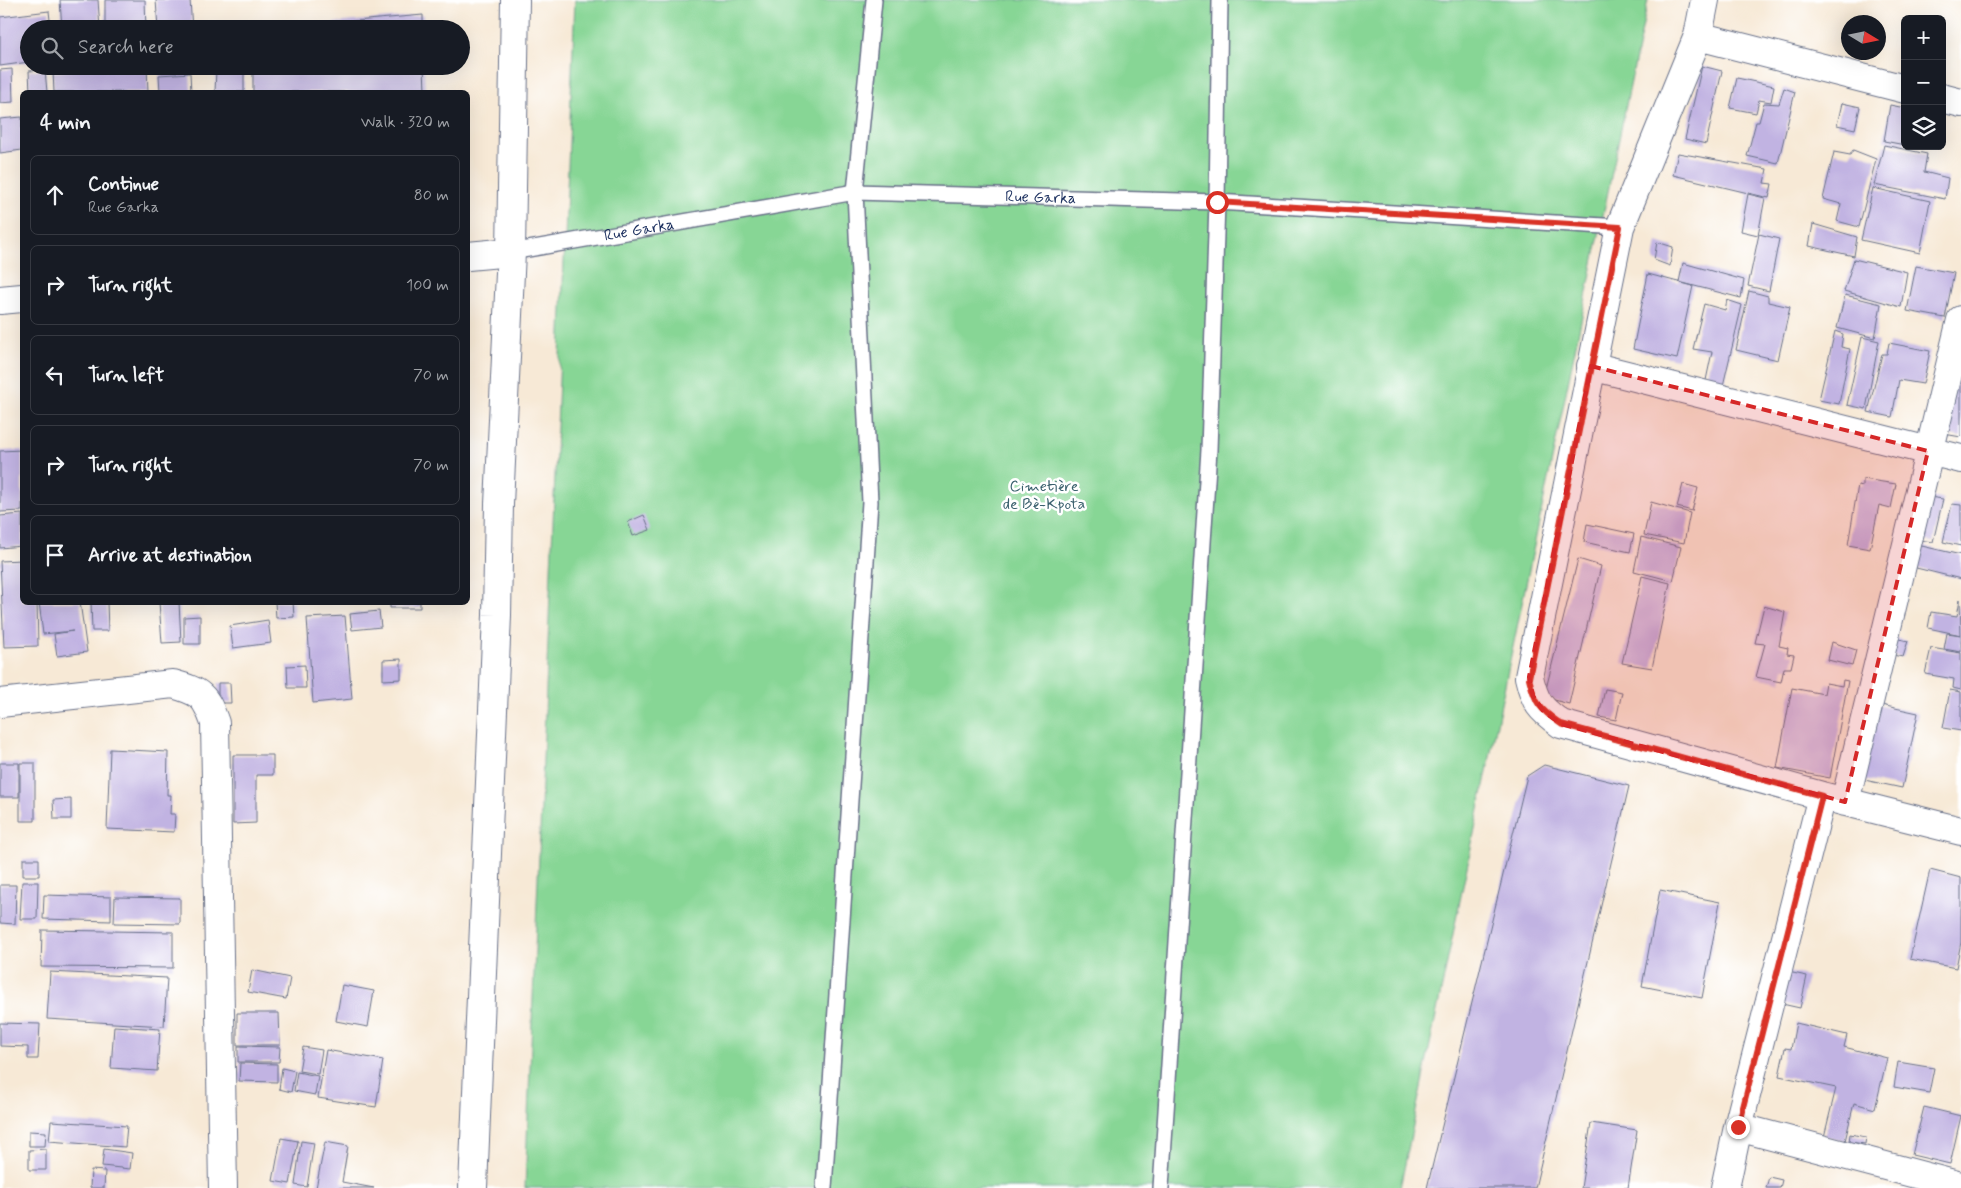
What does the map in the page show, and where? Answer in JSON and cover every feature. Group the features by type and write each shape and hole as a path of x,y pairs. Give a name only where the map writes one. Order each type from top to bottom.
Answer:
{"street":[{"path":"473,1188 499,504 511,252 515,0"},
{"path":"1705,0 1698,36 1620,227 1529,678 1533,696 1544,712 1561,724 1834,799 1961,831"},
{"path":"1698,36 1901,87"},
{"path":"1946,99 1961,103"},
{"name":"Rue Garka","path":"470,256 511,252"},
{"path":"0,300 20,298"},
{"path":"1725,1188 1738,1127 1834,799 1928,451 1961,320"},
{"path":"1591,366 1961,460"},
{"path":"0,702 173,684 194,690 207,702 215,723 223,1188"},
{"path":"1738,1127 1961,1186"}],"lane":[{"path":"824,1188 870,502 855,192 874,0"},
{"path":"1161,1188 1209,450 1217,202 1220,0"},
{"name":"Rue Garka","path":"511,252 855,192 1217,202 1620,227"}],"highlighted area":[{"path":"1591,366 1928,451 1845,802 1561,724 1544,712 1533,696 1529,677"}],"green space":[{"name":"Cimetière de Bè-Kpota","path":"575,0 1648,0 1400,1188 525,1188"}],"building":[{"path":"60,0 98,0 99,20 61,20"},
{"path":"105,0 145,0 146,20 105,20"},
{"path":"156,0 190,0 191,20 157,20"},
{"path":"49,11 50,20 20,20 20,63 0,66 0,17"},
{"path":"423,15 423,20 367,20"},
{"path":"1702,66 1722,71 1706,144 1685,139"},
{"path":"12,69 13,102 0,103 0,70"},
{"path":"29,75 45,75 47,90 30,90"},
{"path":"53,75 147,75 148,90 54,90"},
{"path":"159,75 190,75 191,90 160,90"},
{"path":"216,75 244,75 244,90 215,90"},
{"path":"253,75 424,75 425,90 253,90"},
{"path":"1737,78 1774,86 1771,102 1759,100 1756,113 1730,108"},
{"path":"1784,88 1795,92 1778,163 1747,156 1756,122 1759,122 1764,103 1779,104"},
{"path":"1842,103 1860,107 1855,129 1837,125"},
{"path":"1890,105 1901,107 1901,144 1884,141"},
{"path":"20,117 20,150 0,153 0,119"},
{"path":"1884,145 1927,154 1924,172 1948,178 1945,199 1874,185"},
{"path":"1853,150 1876,159 1859,227 1837,221 1841,204 1823,199 1834,152 1850,155"},
{"path":"1678,153 1767,169 1764,183 1772,184 1769,198 1673,175"},
{"path":"1873,188 1930,201 1920,253 1861,240"},
{"path":"1748,194 1765,198 1758,235 1741,231"},
{"path":"1813,224 1857,237 1854,256 1809,246"},
{"path":"1759,234 1779,239 1769,291 1748,286"},
{"path":"1657,242 1673,247 1670,266 1654,260"},
{"path":"1854,259 1907,272 1901,307 1844,291"},
{"path":"1683,263 1744,280 1741,298 1679,282"},
{"path":"1916,266 1954,273 1945,318 1907,311"},
{"path":"1648,274 1693,286 1677,359 1633,349"},
{"path":"1749,291 1768,296 1768,302 1790,307 1778,360 1736,350"},
{"path":"1845,295 1881,304 1875,338 1837,328"},
{"path":"1727,300 1742,305 1722,390 1705,385 1712,352 1693,349 1704,304 1725,310"},
{"path":"1835,331 1843,334 1841,347 1850,349 1839,404 1819,400"},
{"path":"1862,337 1879,341 1866,409 1847,405"},
{"path":"1889,343 1930,351 1923,384 1899,380 1892,417 1868,412 1882,354 1887,354"},
{"path":"1961,351 1961,437 1944,434"},
{"path":"20,450 20,511 0,512 0,451"},
{"path":"1863,479 1896,484 1891,508 1879,505 1870,549 1848,545 1858,485 1863,486"},
{"path":"1683,484 1698,488 1692,511 1677,507"},
{"path":"1922,496 1943,499 1933,542 1913,539"},
{"path":"1651,502 1690,513 1684,543 1644,535"},
{"path":"1952,504 1961,505 1961,546 1943,542"},
{"path":"20,514 20,546 0,548 0,516"},
{"path":"644,515 650,530 633,536 628,522"},
{"path":"1587,524 1634,534 1630,552 1584,542"},
{"path":"1641,537 1681,547 1673,581 1634,571"},
{"path":"1913,544 1961,555 1961,579 1908,566"},
{"path":"1578,559 1601,566 1569,704 1544,697"},
{"path":"20,560 20,605 37,605 38,646 4,647 0,561"},
{"path":"1642,576 1670,583 1652,668 1622,663"},
{"path":"1960,599 1961,635 1928,628 1931,612 1957,616"},
{"path":"39,605 80,605 87,652 57,656 54,634 73,631 43,634"},
{"path":"91,605 107,605 108,631 92,631"},
{"path":"159,605 179,605 181,642 162,643"},
{"path":"275,605 293,605 294,617 276,618"},
{"path":"390,605 420,605 420,608 390,608"},
{"path":"1764,606 1785,612 1779,646 1788,648 1787,654 1794,655 1791,668 1784,668 1781,682 1756,677 1765,644 1755,643"},
{"path":"379,611 381,627 352,630 350,614"},
{"path":"200,616 200,644 184,644 184,617"},
{"path":"345,616 352,699 313,703 307,618"},
{"path":"268,620 271,643 233,648 230,626"},
{"path":"1947,633 1961,635 1961,652 1944,649"},
{"path":"1886,636 1908,641 1903,657 1882,653"},
{"path":"1832,642 1856,650 1852,666 1828,660"},
{"path":"1931,648 1961,653 1961,690 1953,688 1954,679 1925,674"},
{"path":"401,659 401,679 383,680 383,660"},
{"path":"305,665 306,688 288,688 287,666"},
{"path":"1843,680 1848,681 1830,778 1777,768 1792,688 1824,694 1826,683 1842,686"},
{"path":"218,683 230,683 231,703 218,703"},
{"path":"1605,689 1622,692 1616,720 1599,717"},
{"path":"1950,690 1961,692 1961,731 1943,728"},
{"path":"1872,703 1918,713 1902,788 1855,778"},
{"path":"110,749 168,752 167,795 171,795 170,814 175,814 174,832 107,829"},
{"path":"233,755 273,755 273,775 256,775 256,823 233,824"},
{"path":"0,763 19,763 19,797 0,797"},
{"path":"20,763 35,763 35,821 20,821"},
{"path":"1544,765 1629,786 1535,1188 1427,1188 1527,776"},
{"path":"71,799 71,819 54,819 53,800"},
{"path":"23,859 39,859 39,876 23,876"},
{"path":"1930,870 1961,878 1961,942 1956,968 1910,959"},
{"path":"22,882 38,882 37,919 20,919"},
{"path":"0,885 16,885 15,924 0,923"},
{"path":"1660,890 1720,902 1702,998 1642,986"},
{"path":"44,895 111,897 111,921 43,919"},
{"path":"115,897 180,898 180,924 114,923"},
{"path":"42,930 173,932 173,968 41,967"},
{"path":"252,970 290,978 286,999 248,992"},
{"path":"50,972 167,978 164,1026 47,1019"},
{"path":"1788,972 1807,976 1800,1008 1782,1004"},
{"path":"342,985 374,991 368,1027 336,1021"},
{"path":"237,1013 279,1013 280,1045 237,1045"},
{"path":"0,1023 40,1024 38,1059 28,1059 28,1047 0,1046"},
{"path":"1796,1023 1847,1035 1844,1047 1887,1058 1875,1109 1854,1103 1845,1141 1824,1137 1836,1088 1779,1076 1785,1048 1791,1049"},
{"path":"114,1026 160,1029 157,1071 111,1068"},
{"path":"238,1046 280,1047 279,1062 238,1062"},
{"path":"303,1047 322,1050 318,1074 299,1071"},
{"path":"326,1050 383,1060 376,1107 318,1098"},
{"path":"1898,1062 1934,1068 1929,1093 1894,1087"},
{"path":"240,1063 277,1064 277,1082 239,1081"},
{"path":"282,1068 295,1071 291,1092 279,1089"},
{"path":"297,1072 318,1076 315,1095 294,1091"},
{"path":"1924,1107 1961,1116 1950,1164 1912,1155"},
{"path":"51,1121 127,1126 125,1147 49,1141"},
{"path":"1591,1123 1637,1130 1628,1188 1581,1188"},
{"path":"29,1131 46,1132 45,1146 29,1146"},
{"path":"1850,1134 1866,1137 1865,1144 1849,1142"},
{"path":"281,1138 298,1141 290,1184 273,1181"},
{"path":"301,1141 314,1143 307,1187 295,1185"},
{"path":"325,1142 348,1146 342,1182 374,1188 316,1188"},
{"path":"46,1149 46,1170 29,1170 29,1150"},
{"path":"104,1149 132,1153 130,1169 102,1166"},
{"path":"91,1170 105,1171 104,1188 90,1188"},
{"path":"1769,1177 1782,1180 1780,1188 1766,1188"}],"route":[{"path":"1217,202 1620,227 1529,678 1533,696 1544,712 1561,724 1822,796 1738,1127"}]}
